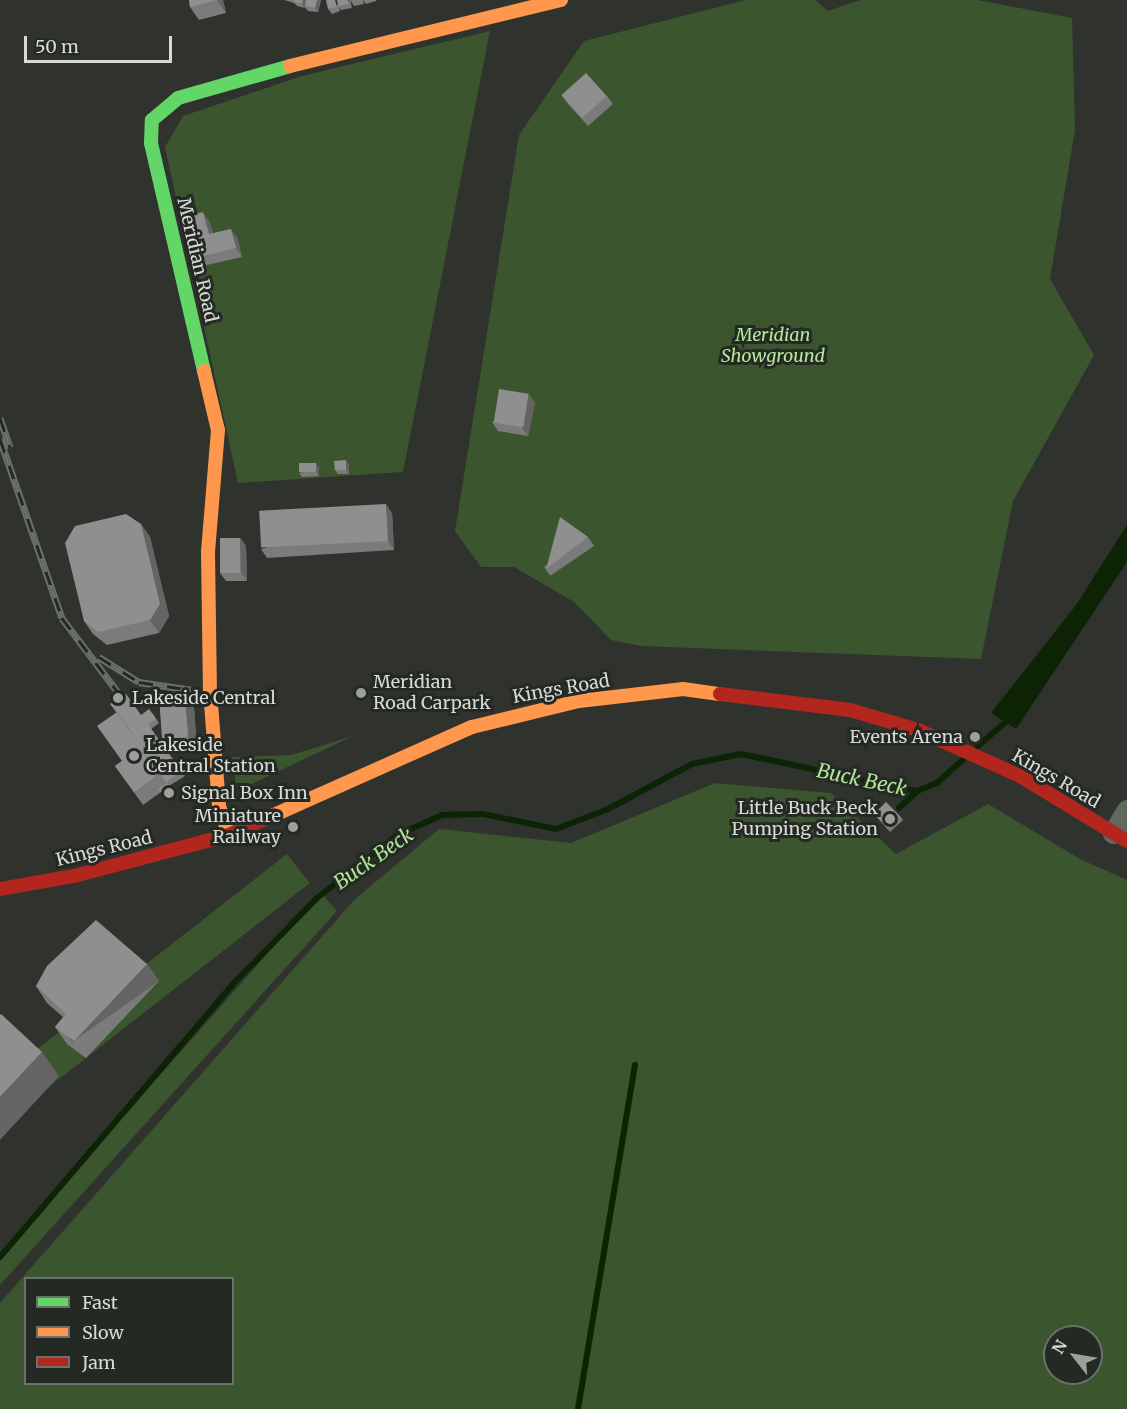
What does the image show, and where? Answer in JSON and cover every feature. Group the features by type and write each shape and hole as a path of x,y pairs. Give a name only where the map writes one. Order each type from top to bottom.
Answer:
{"street":[{"name":"Meridian Road","path":"229,834 219,806 210,691 208,552 218,430 151,143 152,120 178,98 390,38 561,0"},
{"name":"Kings Road","path":"0,889 74,876 229,834 472,727 599,699 683,689 725,692 850,710 983,759 1120,837"},
{"path":"1120,837 1127,810"}],"green space":[{"name":"Meridian Showground","path":"746,0 815,0 828,11 860,0 978,0 1072,18 1075,130 1050,279 1094,355 1013,501 981,659 641,646 611,640 574,602 514,567 481,567 455,531 519,135 584,41"},
{"path":"490,31 403,472 238,483 165,147 183,116 302,76"},
{"path":"353,736 241,789 236,787 232,757 291,755"},
{"path":"715,783 831,793 896,854 988,804 1080,859 1127,880 1127,1409 0,1409 0,1303 355,899 439,829 571,843"},
{"path":"287,854 310,883 0,1125 0,1078"},
{"path":"321,893 337,911 0,1285 0,1256"}],"shaded area":[{"path":"1127,525 1127,562 1016,729 991,713 1076,605"}],"building":[{"path":"189,0 217,0 190,7"},
{"path":"294,0 303,0 302,4"},
{"path":"306,0 317,0 315,8 305,6"},
{"path":"326,0 335,0 337,7 328,9"},
{"path":"337,0 348,0 348,4 338,6"},
{"path":"586,73 607,96 582,118 561,95"},
{"path":"203,212 209,234 231,229 236,248 192,259 186,216"},
{"path":"499,389 529,394 523,427 494,423"},
{"path":"346,460 346,470 335,470 334,461"},
{"path":"299,463 316,463 316,472 299,472"},
{"path":"386,504 388,541 261,548 259,511"},
{"path":"126,514 141,524 160,604 150,620 98,632 84,621 65,543 75,526"},
{"path":"560,517 588,537 546,569"},
{"path":"220,538 240,538 240,573 220,573"},
{"path":"126,694 141,715 149,709 153,714 156,719 148,724 181,771 166,782 110,704"},
{"path":"185,695 188,737 162,739 159,697"},
{"name":"Lakeside Central Station","path":"117,712 160,773 134,792 115,766 122,761 97,726"},
{"path":"167,783 172,789 164,796 158,789"},
{"name":"Little Buck Beck Pumping Station","path":"886,802 900,816 888,828 874,814"},
{"path":"96,920 147,964 74,1041 55,1027 66,1014 36,986 47,966"},
{"path":"0,1015 42,1052 0,1097"}],"waterway":[{"name":"Buck Beck","path":"978,746 1006,722"},
{"name":"Buck Beck","path":"0,1257 234,983 317,898 396,836 442,815 483,814 556,829 608,809 692,764 741,754 917,791 937,783 964,759"},
{"path":"899,808 917,791"},
{"path":"578,1409 635,1065"}],"railway":[{"path":"0,418 10,447"},
{"path":"0,439 62,618 132,711"},
{"path":"99,657 139,682 192,690"}],"traffic: fast":[{"path":"204,371 151,143 152,120 178,98 290,66"}],"traffic: slow":[{"path":"290,66 561,0"},
{"path":"204,371 218,430 208,552 210,691 219,806 229,835"},
{"path":"274,815 472,727 579,701 683,689 720,694"}],"traffic: jam":[{"path":"720,694 850,710 918,730 1020,776 1127,841"},
{"path":"0,889 74,876 229,835 274,815"}],"place":[{"name":"Meridian Road Carpark","path":"361,693"},
{"name":"Lakeside Central","path":"118,698"},
{"name":"Events Arena","path":"975,737"},
{"name":"Lakeside Central Station","path":"134,756"},
{"name":"Signal Box Inn","path":"169,793"},
{"name":"Little Buck Beck Pumping Station","path":"890,819"},
{"name":"Miniature Railway","path":"293,827"}]}
